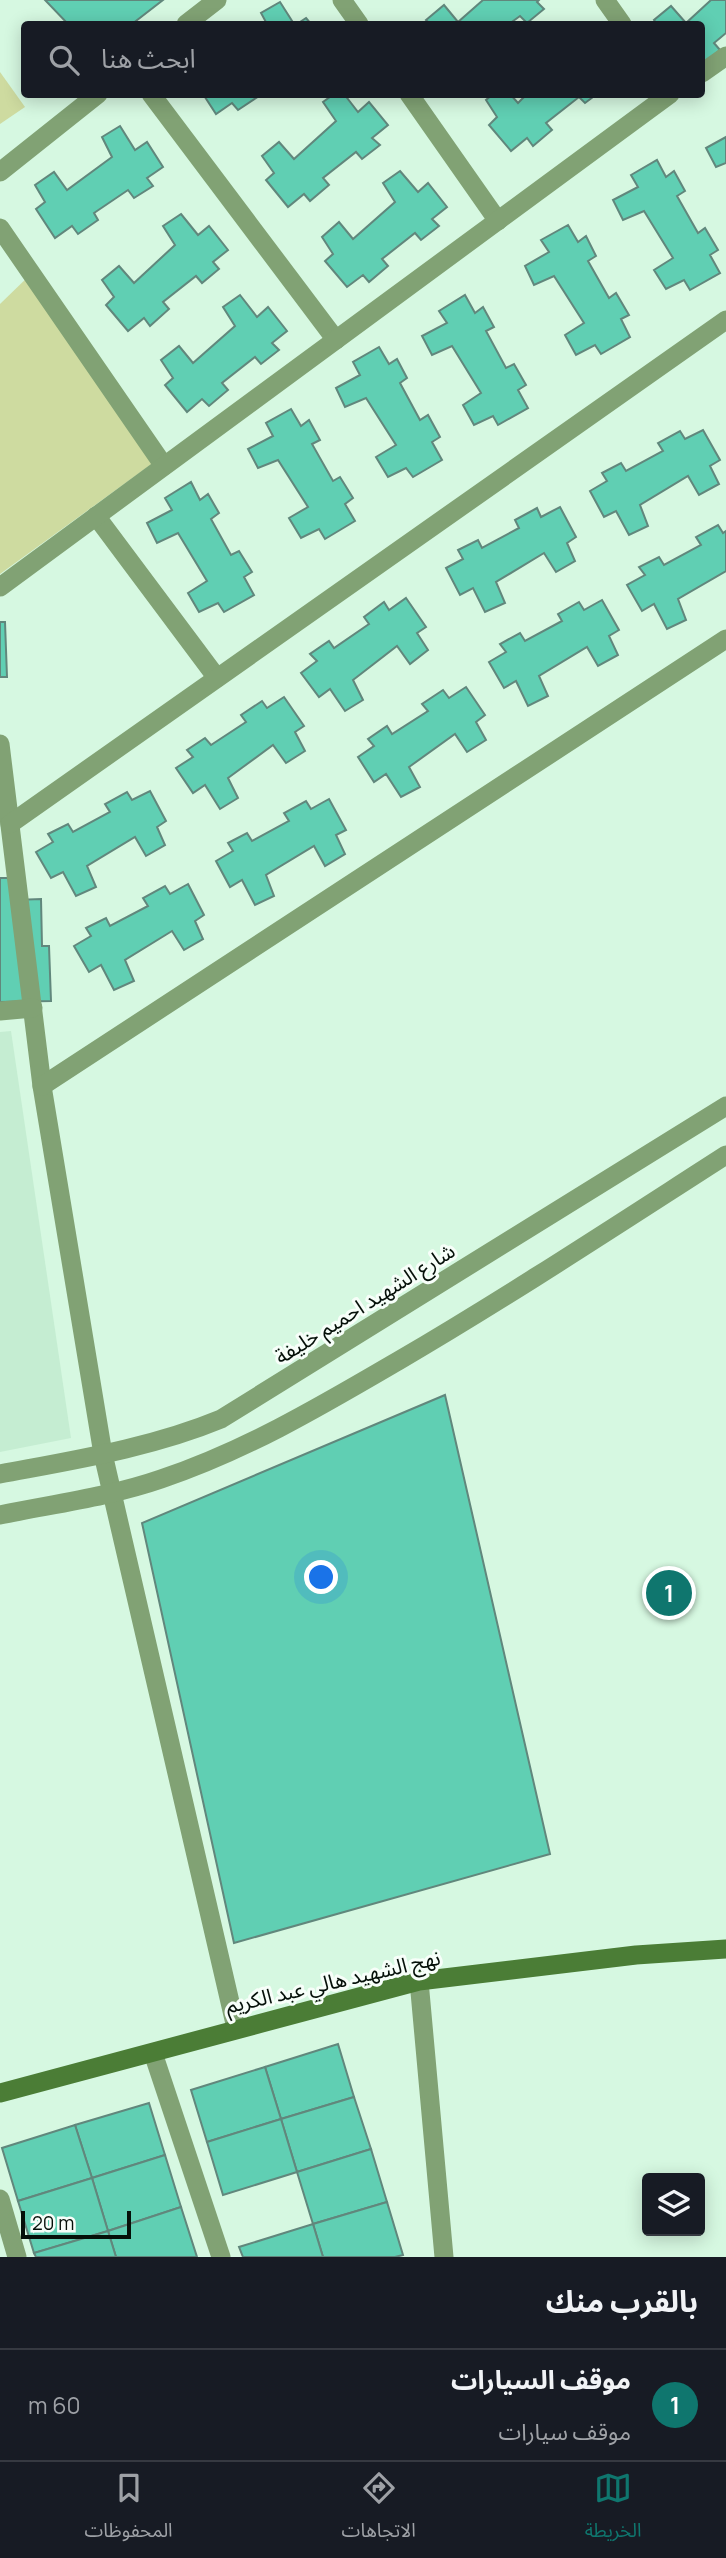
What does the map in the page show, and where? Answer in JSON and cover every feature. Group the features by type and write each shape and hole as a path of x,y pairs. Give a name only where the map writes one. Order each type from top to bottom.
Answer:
{"main road":[{"name":"نهج الشهيد هالي عبد الكريم","path":"0,2092 153,2053 236,2028 333,2006 419,1981 636,1955 726,1949"}],"street":[{"path":"190,21 217,0"},
{"path":"342,0 357,21"},
{"path":"606,0 620,21"},
{"path":"705,71 726,56"},
{"path":"0,172 93,98"},
{"path":"154,98 336,340"},
{"path":"412,98 498,221"},
{"path":"0,587 665,98"},
{"path":"0,228 164,466"},
{"path":"10,824 726,320"},
{"path":"96,516 217,678"},
{"path":"42,1086 726,639"},
{"path":"0,744 42,1086 103,1454 236,2028"},
{"path":"0,1012 33,1009"},
{"name":"شارع الشهيد احميم خليفة","path":"0,1475 103,1454 192,1431 221,1419 726,1106"},
{"path":"0,1515 113,1492 161,1479 228,1453 292,1423 505,1298 726,1155"},
{"path":"419,1981 444,2257"},
{"path":"153,2053 220,2257"},
{"path":"0,2199 17,2257"}],"shaded area":[{"path":"0,72 25,107 0,124"},
{"path":"32,273 153,463 0,574 0,304"},
{"path":"11,1031 71,1438 0,1452 0,1032"}],"building":[{"path":"45,0 163,0 136,21 65,21"},
{"path":"483,0 539,0 537,2 544,9 529,21 520,16 513,21 459,21"},
{"path":"711,0 726,0 726,33 714,43 720,50 705,62 705,21 688,21"},
{"path":"280,2 292,21 265,21 261,13"},
{"path":"444,5 457,21 426,20"},
{"path":"671,6 684,21 655,21 654,20"},
{"path":"206,98 256,98 238,110 232,103 216,114"},
{"path":"328,98 347,98 358,112 369,102 388,125 372,138 380,145 362,159 356,152 323,178 329,185 310,201 304,194 288,207 266,180 274,173 262,156 279,142 294,159 336,121 323,102"},
{"path":"514,98 518,103 523,98 578,98 546,123 552,130 533,146 527,138 511,151 489,125 497,117 486,100"},
{"path":"120,126 135,150 147,142 163,167 147,178 153,186 134,198 128,190 94,213 98,220 78,234 72,226 55,238 36,209 45,202 35,185 54,172 67,190 112,157 102,137"},
{"path":"726,137 726,163 716,167 706,148"},
{"path":"657,160 666,177 674,171 685,191 677,196 698,233 705,228 718,250 710,255 720,273 690,290 684,280 666,289 654,270 673,258 644,211 623,220 613,200 638,187 631,175"},
{"path":"400,171 418,192 428,183 447,207 432,219 439,226 421,240 415,233 382,259 388,266 369,282 363,275 347,287 325,261 333,254 322,237 339,222 353,239 395,202 383,183"},
{"path":"181,214 198,235 209,226 228,250 213,262 219,269 202,283 196,276 163,302 169,309 150,326 144,318 128,331 106,305 114,297 102,280 119,266 134,283 175,245 163,226"},
{"path":"568,225 578,242 586,236 596,256 588,261 609,298 616,293 629,315 621,319 630,337 601,354 595,345 576,355 565,335 584,323 554,276 534,285 525,266 549,252 541,240"},
{"path":"240,295 257,317 268,307 287,331 272,343 279,350 261,364 255,357 222,383 228,390 209,406 202,399 187,412 165,385 173,378 161,360 179,346 193,363 235,326 223,307"},
{"path":"465,295 475,313 483,307 494,327 486,331 506,368 514,364 526,385 518,390 528,408 498,425 493,416 474,425 463,405 481,393 452,346 432,355 422,336 447,323 439,311"},
{"path":"379,347 389,364 397,359 407,378 400,383 420,420 428,415 440,437 432,442 442,460 413,477 406,468 388,477 376,457 396,445 366,398 345,407 336,388 360,375 353,362"},
{"path":"291,409 301,426 309,420 320,440 312,444 333,481 340,477 353,498 345,504 355,521 325,539 319,529 301,538 289,518 308,507 278,460 258,468 248,449 273,436 266,423"},
{"path":"703,430 720,460 710,466 719,484 699,495 688,476 640,505 648,526 629,535 616,511 604,517 590,491 607,481 602,473 621,463 626,471 663,451 658,443 680,431 685,439"},
{"path":"191,482 200,500 208,494 219,513 211,519 231,555 239,551 252,572 244,577 254,595 224,612 218,603 199,612 188,593 207,581 178,533 157,543 147,523 172,510 165,498"},
{"path":"560,507 576,537 567,543 575,561 556,572 544,553 496,582 505,603 485,612 473,588 460,595 446,568 463,559 458,550 478,540 482,548 519,528 515,520 537,508 541,517"},
{"path":"718,525 723,533 726,531 726,571 678,599 686,620 667,629 654,604 642,611 627,585 645,575 639,567 659,557 664,565 701,545 696,537"},
{"path":"406,598 426,627 417,633 428,650 410,664 397,646 353,680 363,700 345,711 330,689 319,697 301,673 317,661 310,654 329,641 334,648 369,624 364,617 384,602 389,610"},
{"path":"602,600 619,630 609,636 618,655 598,666 587,647 539,676 548,696 528,706 516,681 504,688 489,662 506,652 500,644 520,633 525,641 562,621 558,614 579,602 584,610"},
{"path":"0,622 5,622 7,677 0,677"},
{"path":"466,687 485,715 476,722 486,740 467,752 455,734 409,767 420,787 401,797 386,774 374,782 358,757 374,746 368,739 387,726 392,734 428,711 422,704 443,690 449,698"},
{"path":"284,697 304,726 295,732 305,751 286,763 273,745 228,778 238,798 220,809 205,785 193,793 176,768 193,757 187,750 205,738 211,745 246,722 241,715 262,701 267,708"},
{"path":"150,791 166,821 157,827 165,845 146,856 135,837 87,866 96,887 76,896 63,872 51,878 36,852 53,842 48,834 68,824 73,832 110,812 105,804 127,792 132,800"},
{"path":"329,799 346,830 336,835 345,854 325,866 314,846 266,875 274,896 255,905 242,880 230,887 216,861 233,851 228,843 247,833 252,841 289,821 284,813 306,801 311,809"},
{"path":"0,878 15,878 15,900 41,899 42,946 49,946 51,1001 0,1002"},
{"path":"188,884 204,915 195,921 203,939 184,950 172,931 125,960 134,981 114,990 101,965 89,972 74,946 91,936 86,928 106,918 110,926 148,906 143,898 165,886 170,894"},
{"path":"445,1395 550,1854 234,1943 142,1523"},
{"path":"338,2044 354,2097 281,2119 265,2067"},
{"path":"265,2067 281,2119 207,2142 191,2090"},
{"path":"354,2097 371,2149 297,2172 281,2119"},
{"path":"149,2103 165,2155 92,2178 75,2125"},
{"path":"281,2119 297,2172 223,2195 207,2142"},
{"path":"75,2125 92,2178 18,2201 2,2148"},
{"path":"371,2149 387,2202 313,2224 297,2172"},
{"path":"165,2155 181,2207 108,2231 92,2178"},
{"path":"92,2178 108,2231 34,2253 18,2201"},
{"path":"387,2202 403,2255 323,2257 313,2224"},
{"path":"181,2207 197,2257 116,2257 108,2231"},
{"path":"313,2224 323,2257 243,2257 239,2247"},
{"path":"108,2231 116,2257 36,2257 34,2253"}],"place":[{"name":"موقف السيارات","path":"669,1593"}]}
